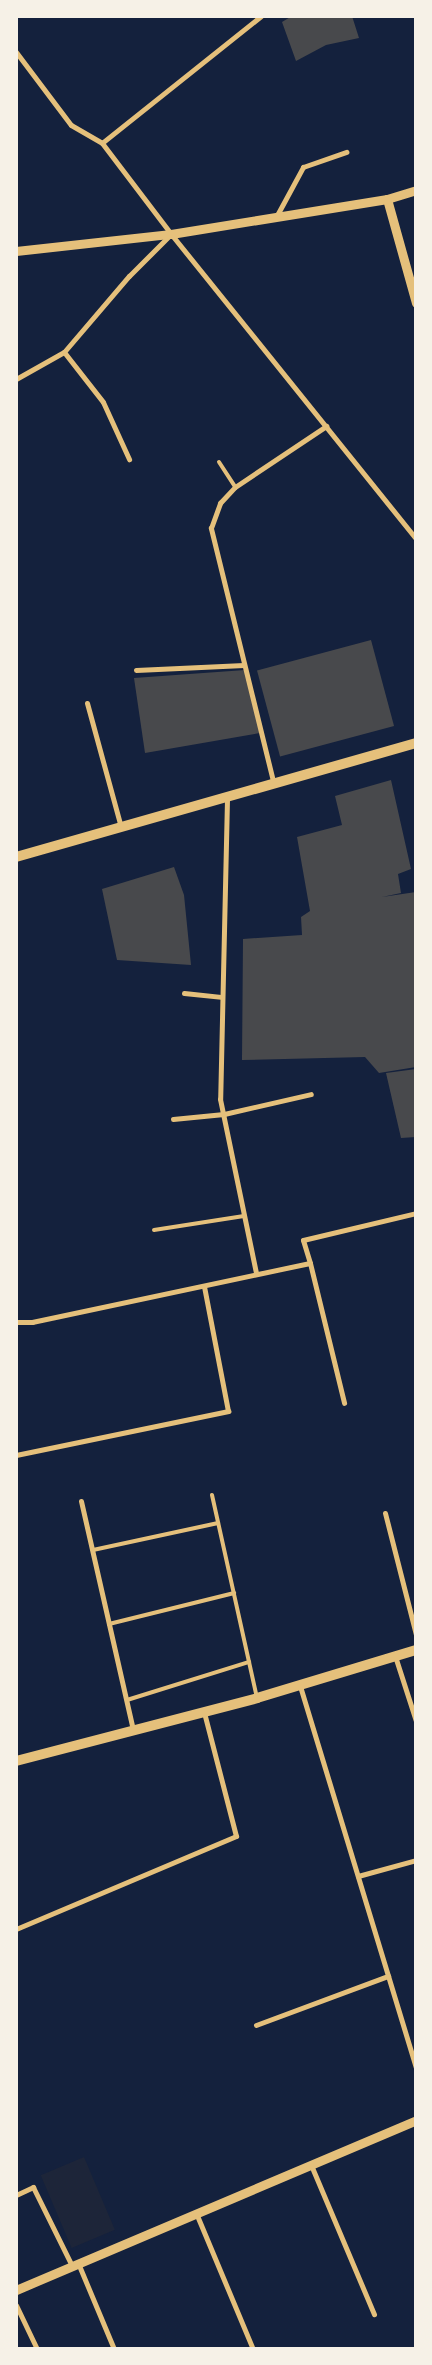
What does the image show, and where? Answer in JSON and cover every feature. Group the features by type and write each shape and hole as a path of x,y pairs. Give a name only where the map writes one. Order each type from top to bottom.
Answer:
{"main road":[{"path":"16,857 226,799 416,743"},
{"path":"16,1761 257,1698 416,1650"}],"street":[{"path":"102,143 261,16"},
{"path":"16,52 70,125 102,143 171,234 416,539"},
{"path":"276,217 303,167 346,152"},
{"path":"16,251 171,234 387,199 416,190"},
{"path":"387,199 416,303"},
{"path":"16,378 64,352 129,276 171,234"},
{"path":"64,352 102,402 129,459"},
{"path":"274,785 211,528 220,502 235,487 326,426"},
{"path":"136,670 244,665"},
{"path":"87,703 121,828"},
{"path":"226,799 220,1099 256,1273"},
{"path":"184,993 221,997"},
{"path":"173,1119 224,1114 311,1094"},
{"path":"344,1403 303,1240 416,1213"},
{"path":"16,1322 32,1322 310,1263"},
{"path":"16,1455 228,1410 204,1286"},
{"path":"81,1501 134,1730"},
{"path":"385,1513 416,1635"},
{"path":"395,1656 416,1721"},
{"path":"300,1686 416,2068"},
{"path":"16,1929 236,1836 204,1712"},
{"path":"358,1876 416,1860"},
{"path":"256,2025 388,1976"},
{"path":"16,2290 416,2120"},
{"path":"311,2165 374,2314"},
{"path":"16,2195 33,2187 75,2265 114,2349"},
{"path":"196,2213 253,2349"},
{"path":"16,2305 37,2349"}],"lane":[{"path":"219,462 235,487"},
{"path":"154,1230 244,1216"},
{"path":"212,1495 257,1698"},
{"path":"93,1550 218,1523"},
{"path":"109,1624 234,1593"},
{"path":"127,1700 249,1662"}],"shaded area":[{"path":"84,2157 115,2230 72,2248 41,2175"}],"building":[{"path":"292,16 352,16 359,38 326,45 296,61 282,22"},
{"path":"371,640 394,726 280,757 257,671"},
{"path":"245,670 260,733 145,753 134,678"},
{"path":"391,780 411,869 398,874 401,893 382,897 416,892 416,1067 379,1073 365,1057 242,1060 243,939 302,935 301,917 310,911 297,837 342,825 335,796"},
{"path":"174,867 184,895 191,965 117,960 102,889"},
{"path":"416,1069 416,1137 401,1138 386,1073"}]}
